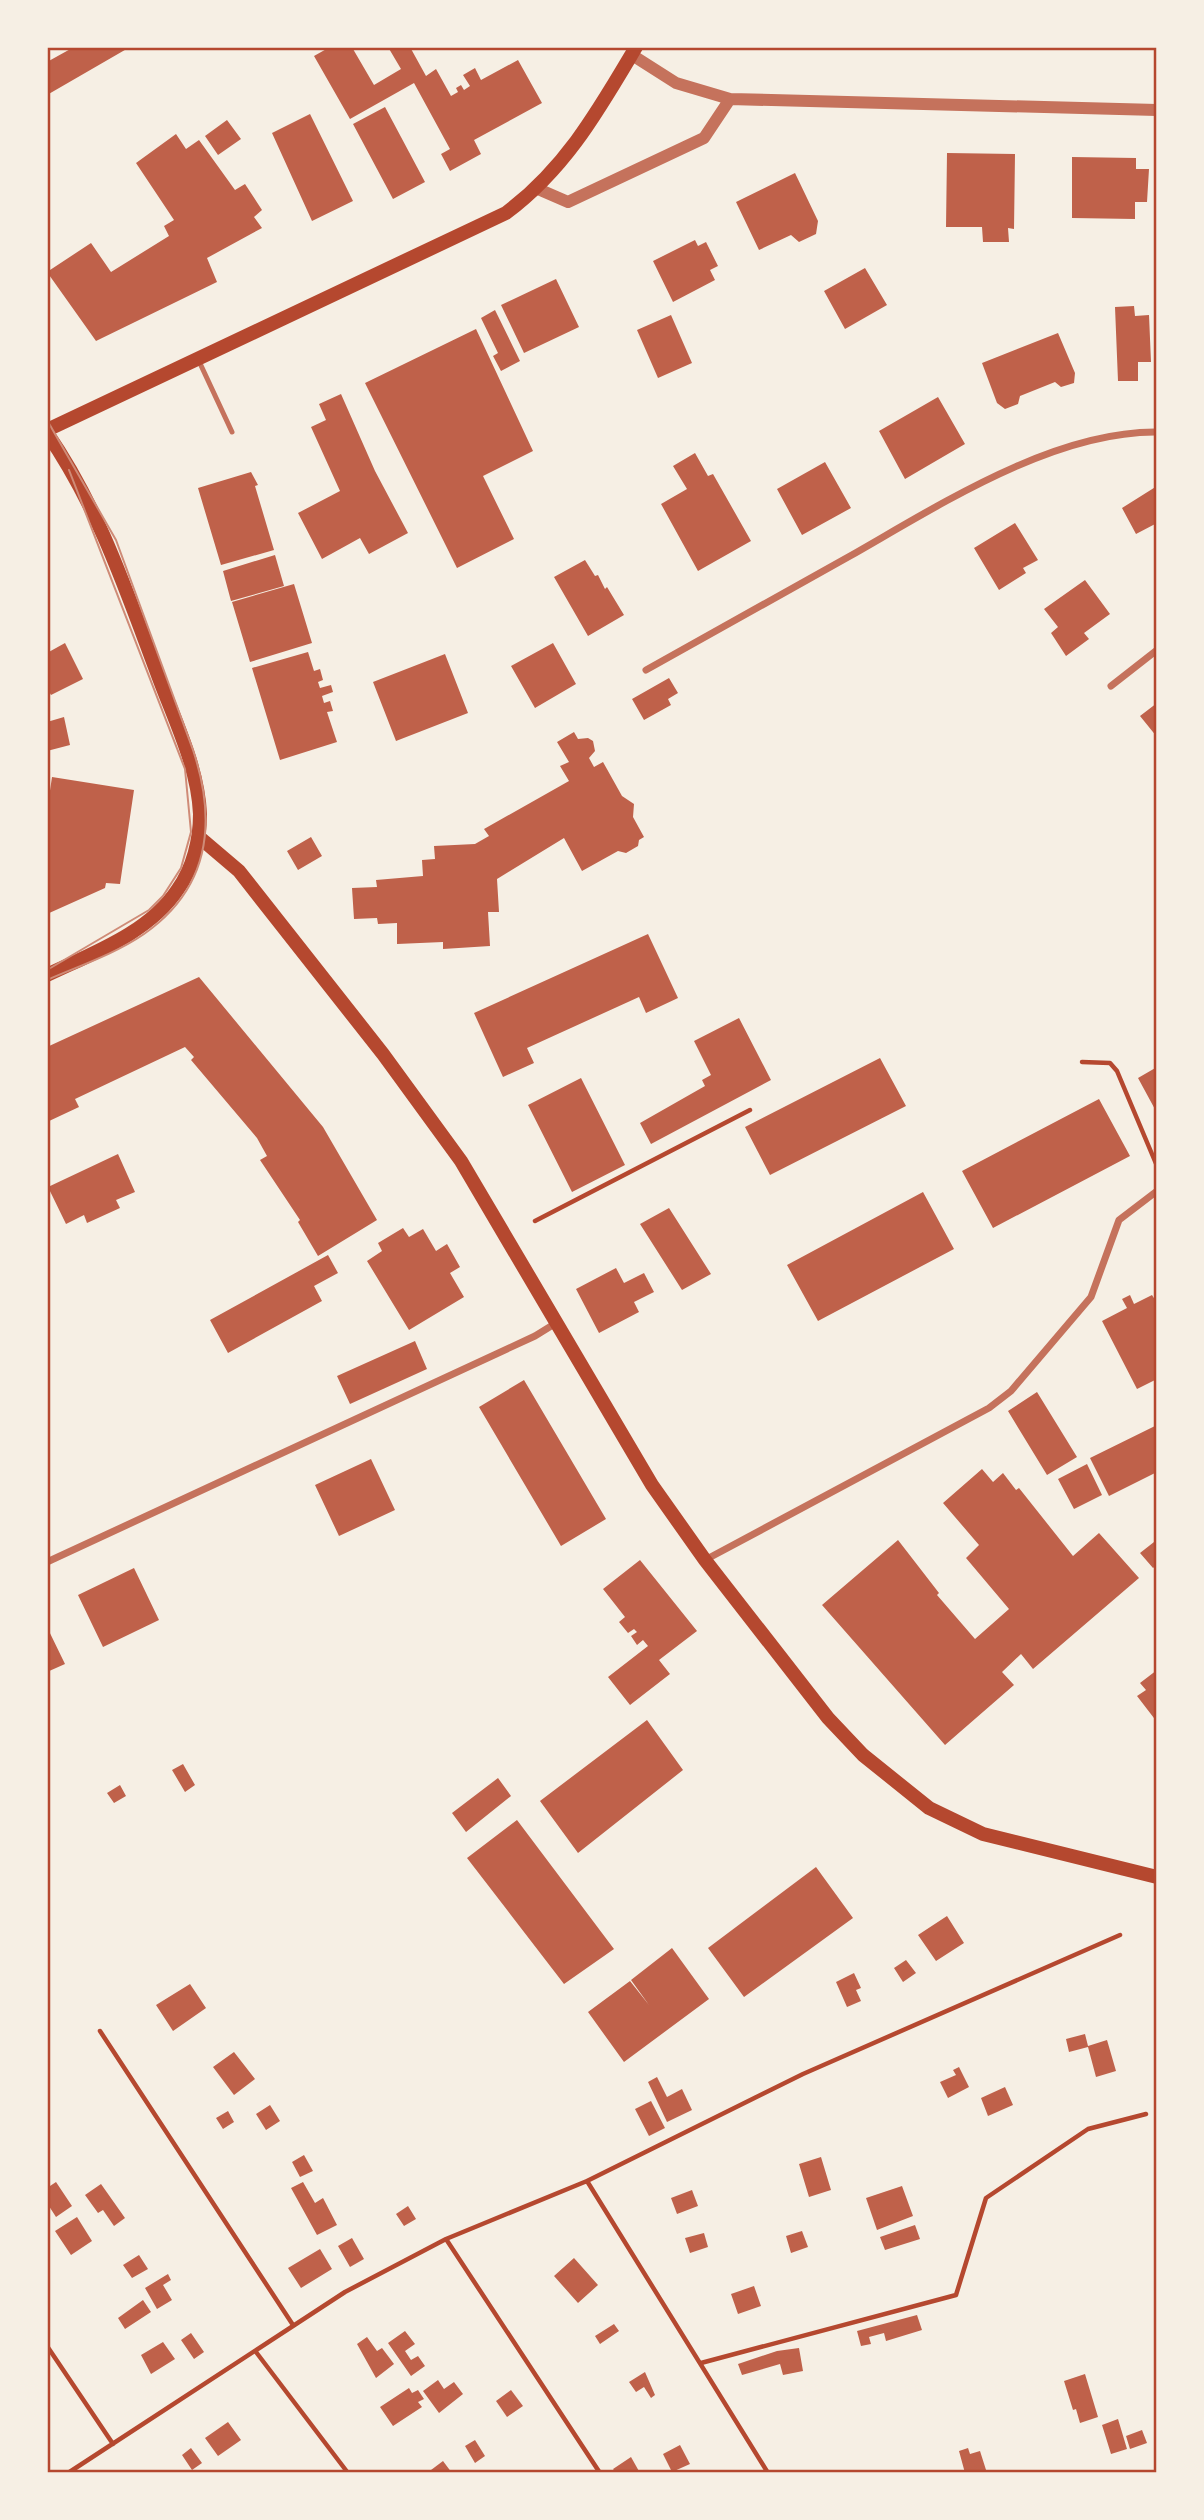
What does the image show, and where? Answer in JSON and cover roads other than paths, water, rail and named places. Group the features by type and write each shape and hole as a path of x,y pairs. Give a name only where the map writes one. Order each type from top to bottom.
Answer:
{"main road":[{"path":"47,975 124,937 153,917 179,889 188,872 199,837 197,790 173,714 92,506 47,431 506,213 538,189 585,132 634,51"},
{"path":"199,837 239,871 440,1131 652,1485 705,1560 841,1732 895,1784 929,1808 984,1834 1157,1877"}],"street":[{"path":"634,51 676,83 730,99 1157,110"},
{"path":"538,189 568,202 598,189 704,138 730,99"},
{"path":"646,670 909,522 1013,469 1076,446 1129,432 1157,432"},
{"path":"1111,687 1157,650"},
{"path":"705,1560 989,1408 1011,1391 1091,1297 1119,1220 1157,1191"},
{"path":"47,1562 535,1336 556,1323"}],"lane":[{"path":"198,359 232,432"}],"tram line":[{"path":"47,420 116,540 193,750 205,803 202,852 195,875 183,896 166,916 121,948 47,980"},
{"path":"47,970 149,910 163,896 181,868 191,832 185,769 69,470"}]}
